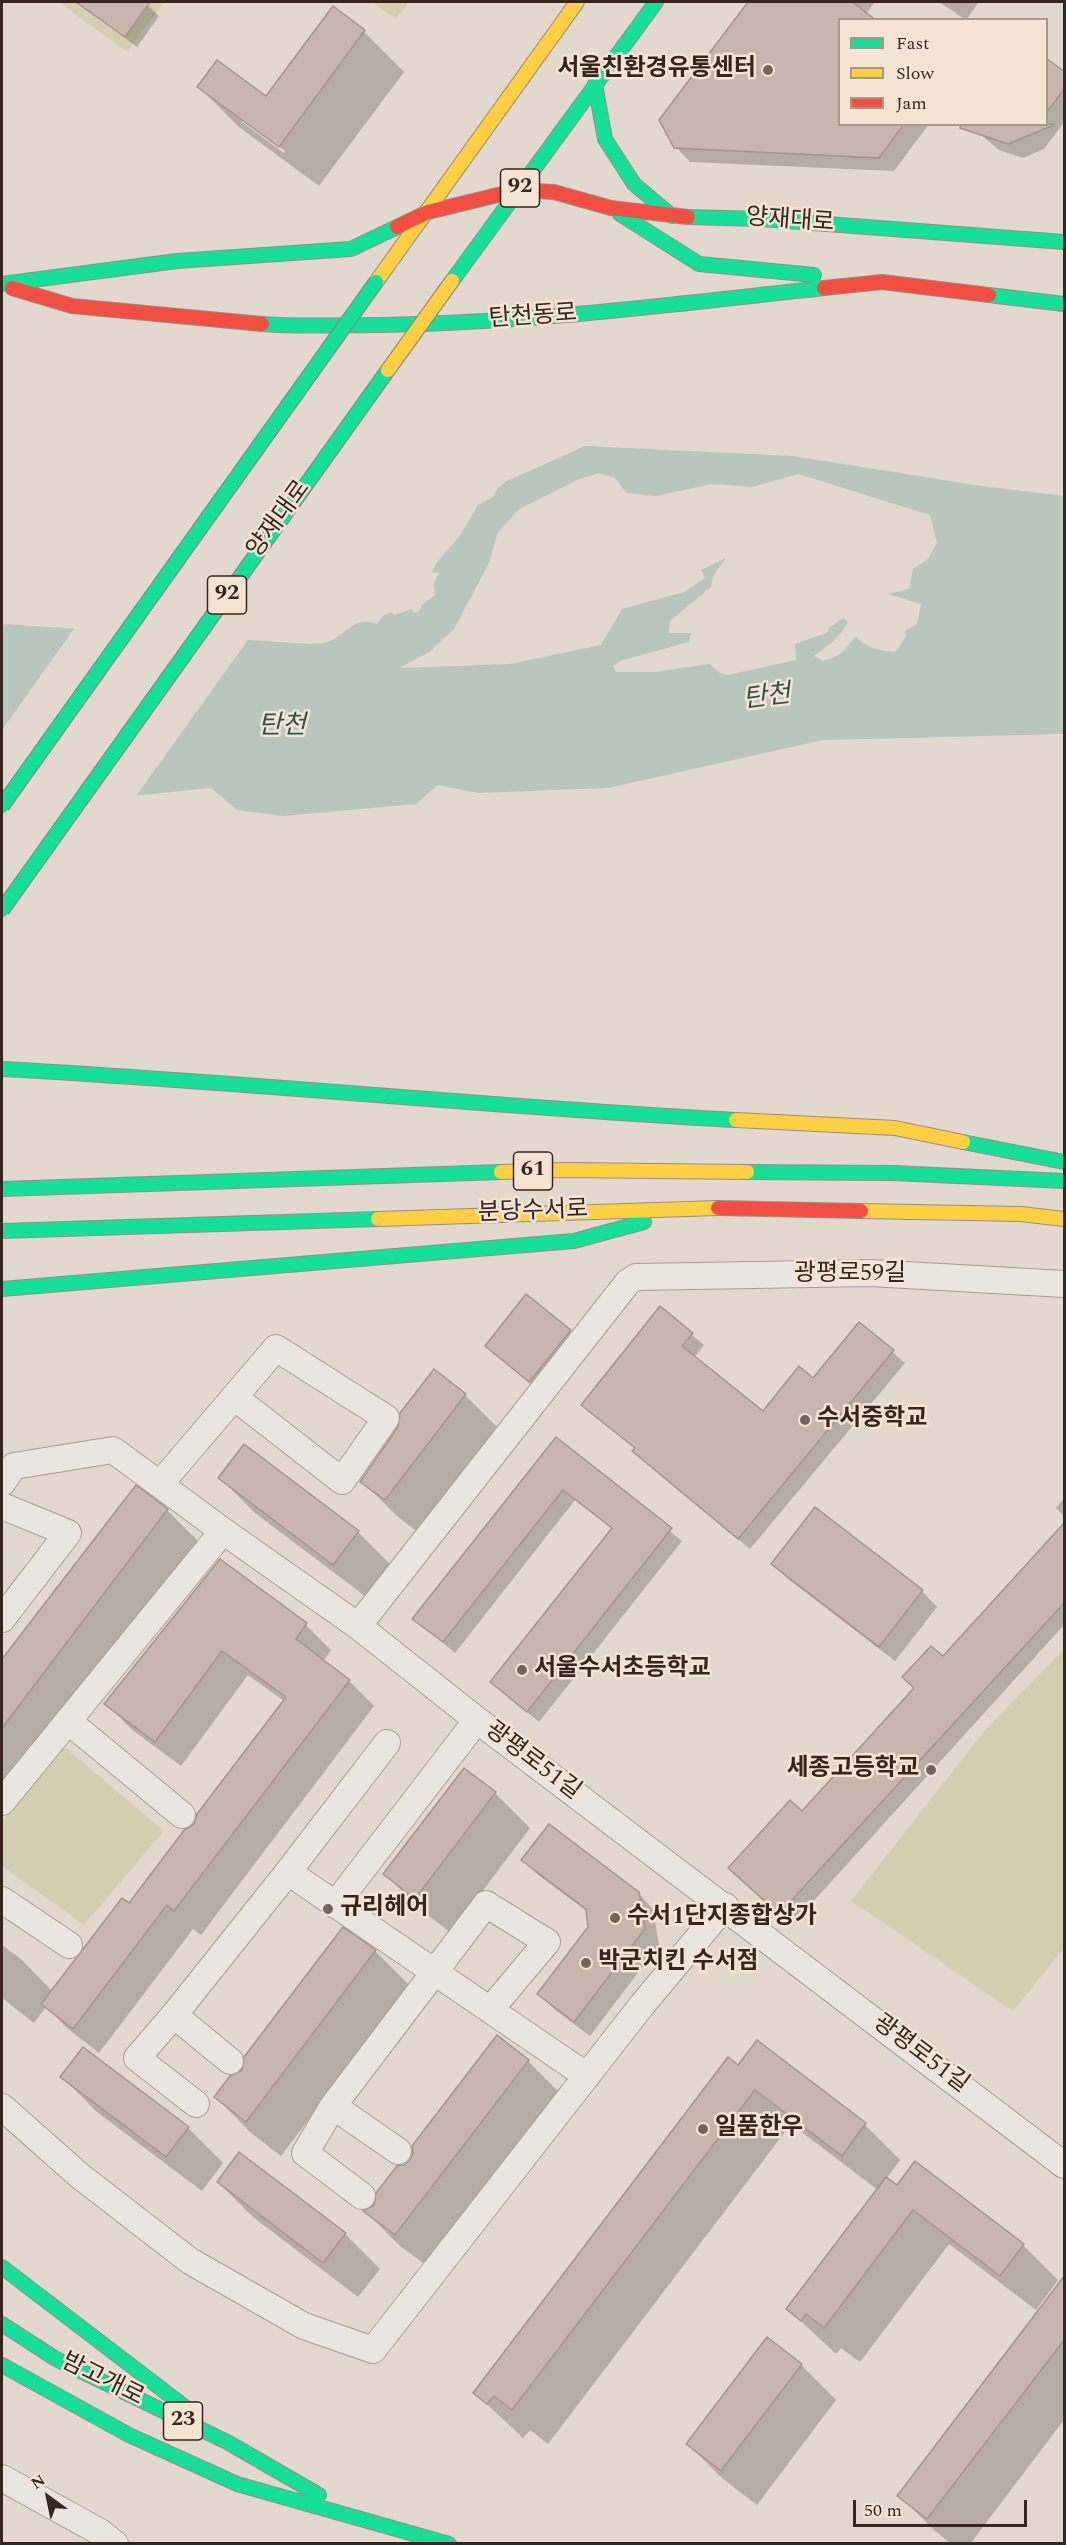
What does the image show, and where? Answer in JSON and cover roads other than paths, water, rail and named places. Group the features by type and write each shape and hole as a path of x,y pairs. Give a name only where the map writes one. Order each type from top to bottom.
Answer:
{"main road":[{"name":"92","path":"2,806 577,2"},
{"name":"양재대로","path":"2,910 452,281 656,2"},
{"path":"595,84 605,140 634,184 672,216"},
{"name":"양재대로","path":"428,212 518,190 554,192 611,208 672,216 761,219 1065,242"},
{"path":"611,208 699,264 882,282"},
{"name":"탄천동로","path":"2,285 177,261 351,249 428,212"},
{"name":"탄천동로","path":"2,285 72,306 193,320 286,326 433,324 536,319 882,282 1065,304"},
{"path":"2,1069 641,1115 895,1128 1065,1162"},
{"name":"분당수서로","path":"2,1189 566,1170 892,1173 1065,1181"},
{"path":"2,1289 574,1241 698,1208"},
{"name":"분당수서로","path":"2,1231 698,1208 1022,1214 1065,1219"},
{"path":"2,2267 148,2377 230,2443"},
{"name":"밤고개로","path":"2,2324 56,2359 230,2443 363,2520"},
{"name":"밤고개로","path":"2,2365 129,2435 237,2484 449,2544"}],"street":[{"name":"광평로59길","path":"358,1626 627,1282 636,1277 870,1273 1065,1284"},
{"path":"160,1484 234,1397 276,1348 386,1418 342,1481 234,1397"},
{"name":"광평로51길","path":"2,1483 14,1466 113,1450 358,1626 477,1720 1065,2165"},
{"path":"2,1506 68,1533 2,1619"},
{"path":"2,1803 223,1531"},
{"path":"335,1905 477,1720"},
{"path":"68,1721 182,1815"},
{"path":"196,2104 136,2058 174,2015 288,1872 387,1743"},
{"path":"288,1872 586,2076"},
{"path":"2,1900 69,1946"},
{"path":"362,2196 305,2153 333,2106 486,1904 548,1942 490,2010"},
{"path":"2,2107 80,2176 190,2261 303,2326 373,2350 586,2076 725,1906"},
{"path":"174,2015 230,2061"},
{"path":"333,2106 398,2151"},
{"path":"2,2478 100,2532 115,2544"}],"water":[{"name":"탄천","path":"585,446 793,456 981,486 1064,496 1064,734 823,740 608,788 478,793 438,785 416,804 283,816 237,810 211,788 2,809 2,624 311,644 326,643 356,624 369,622 377,624 383,616 391,612 394,615 412,609 414,613 418,612 423,604 435,595 434,583 439,573 432,572 437,562 459,537 478,505 493,497 497,489 505,482","holes":["599,473 615,478 627,493 656,496 712,484 752,487 798,474 930,515 937,543 928,559 913,569 909,589 888,594 921,604 917,624 905,631 906,637 895,652 868,646 856,636 835,657 823,661 814,656 841,633 848,622 843,618 830,627 827,633 795,644 796,660 728,675 718,672 710,664 654,672 616,672 613,666 620,661 689,642 691,633 669,633 670,621 711,587 713,576 726,558 701,570 705,578 684,592 622,609 601,645 510,664 399,668 428,653 454,629 490,561 497,534 519,509 579,479"]}],"place":[{"name":"서울친환경유통센터","path":"768,70"},
{"name":"수서중학교","path":"805,1420"},
{"name":"서울수서초등학교","path":"522,1670"},
{"name":"세종고등학교","path":"931,1770"},
{"name":"규리헤어","path":"328,1909"},
{"name":"수서1단지종합상가","path":"615,1918"},
{"name":"박군치킨 수서점","path":"586,1963"},
{"name":"일품한우","path":"703,2129"}]}
